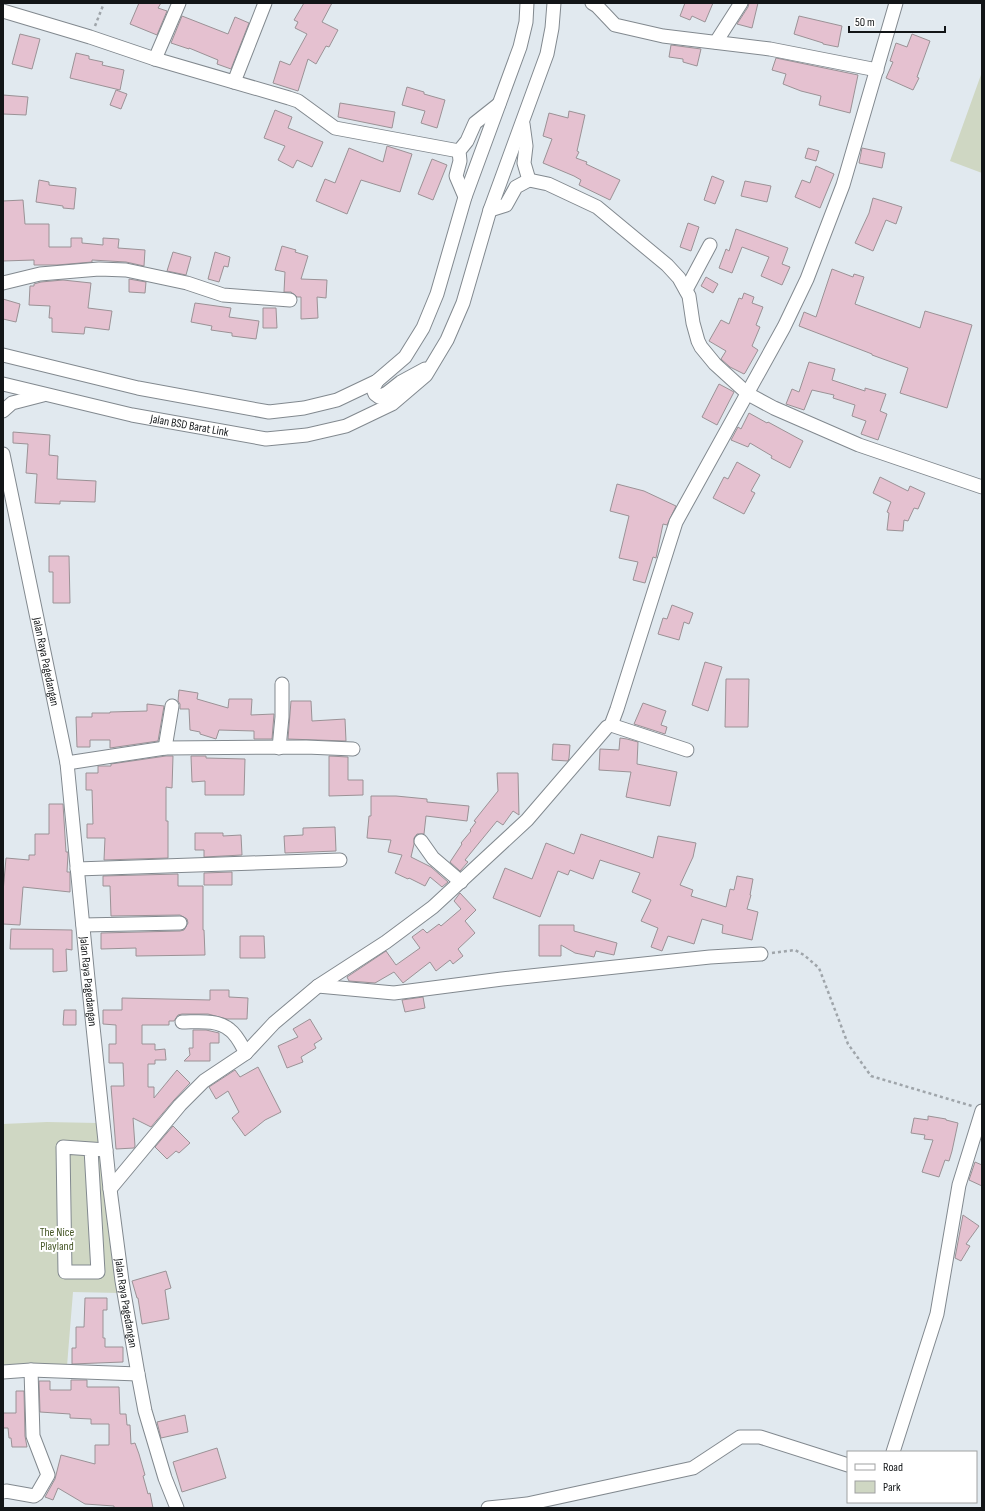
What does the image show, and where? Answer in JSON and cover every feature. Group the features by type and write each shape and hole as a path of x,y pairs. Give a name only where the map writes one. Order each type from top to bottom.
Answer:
{"street":[{"path":"155,59 179,3"},
{"path":"234,82 265,3"},
{"path":"3,355 138,388 269,412 304,408 337,400 377,381 405,357 423,328 437,294 465,197 520,47 526,22 527,3"},
{"name":"Jalan BSD Barat Link","path":"3,384 132,415 266,439 307,435 346,426 392,404 426,375 447,340 463,303 490,210 547,54 552,28 554,3"},
{"path":"592,3 597,6 615,25 663,36 770,50 878,70"},
{"path":"716,42 741,3"},
{"path":"110,1189 180,1105 204,1081 246,1053 274,1023 318,986 386,942 434,907 527,820 611,725 672,531 784,327 807,279 843,186 870,91 878,70 896,3"},
{"path":"3,11 90,37 155,59 298,101 335,128 459,151"},
{"path":"465,197 456,176 460,161 459,151 467,141 475,123 499,104"},
{"path":"523,122 526,146 524,163 529,180"},
{"path":"490,210 506,205 516,187 529,180 548,184 597,207 668,265 679,278 689,296 698,341 701,347 715,364 748,394 781,411 859,445 982,487"},
{"path":"686,290 710,245"},
{"path":"3,283 40,274 99,268 126,270 187,283 223,295 290,300"},
{"path":"377,381 373,389 375,394 379,397 387,393 401,382 432,366"},
{"path":"3,411 12,403 46,394"},
{"name":"Jalan Raya Pagedangan","path":"3,454 67,763 110,1189 122,1281 145,1411 165,1478 177,1508"},
{"path":"279,748 282,717 282,684"},
{"path":"164,748 172,706"},
{"path":"611,725 687,750"},
{"path":"67,763 164,748 353,748"},
{"path":"421,841 433,858 461,882"},
{"path":"77,869 340,860"},
{"path":"84,925 180,923"},
{"path":"318,986 394,993 502,979 710,956 761,954"},
{"path":"182,1022 214,1022 222,1025 231,1030 246,1053"},
{"path":"893,1451 938,1314 959,1184 978,1109"},
{"path":"91,1149 98,1272 65,1272 63,1148 91,1149 106,1150"},
{"path":"3,1372 30,1370 138,1374"},
{"path":"3,1492 6,1491 34,1496 37,1494 48,1475 33,1436 30,1370"},
{"path":"488,1508 527,1504 693,1468 740,1437 760,1437 847,1465"}],"path":[{"path":"90,37 104,3"},
{"path":"761,954 795,950 818,968 848,1044 871,1076 978,1109"}],"green space":[{"path":"982,72 982,173 950,161"},
{"name":"The Nice Playland","path":"47,1122 97,1123 120,1293 73,1292 67,1366 3,1367 3,1124"}],"building":[{"path":"139,3 161,3 158,8 167,11 157,35 130,24"},
{"path":"304,3 332,3 322,22 338,30 329,47 326,46 316,64 308,59 298,91 273,83 280,61 290,65 307,34 295,28 298,22 294,20"},
{"path":"685,3 713,3 705,22 692,16 690,20 680,16"},
{"path":"749,3 758,3 752,28 737,24"},
{"path":"182,16 228,34 235,17 249,23 231,69 217,64 218,60 189,48 171,43"},
{"path":"799,16 842,26 838,47 823,44 794,34"},
{"path":"20,34 40,39 32,69 12,64"},
{"path":"912,34 930,41 917,77 919,78 913,90 886,78 893,62 890,61 896,43 907,47"},
{"path":"671,45 701,49 697,66 683,62 683,59 669,57"},
{"path":"76,53 89,56 89,59 103,62 102,65 124,70 120,90 70,78"},
{"path":"776,58 858,75 850,113 819,105 821,96 801,91 783,84 786,74 772,70"},
{"path":"407,87 445,100 437,128 421,123 425,111 402,105"},
{"path":"116,90 127,94 121,109 110,105"},
{"path":"3,95 28,97 26,115 3,114"},
{"path":"340,103 395,112 392,128 338,117"},
{"path":"275,110 292,117 288,128 323,142 312,167 297,160 293,168 278,160 285,146 264,138"},
{"path":"569,111 585,115 577,151 579,152 576,158 587,162 586,164 620,180 610,200 579,185 581,180 574,176 543,163 552,139 543,136 549,113 568,118"},
{"path":"387,146 412,154 400,192 361,180 347,214 316,201 325,179 335,183 349,148 383,162"},
{"path":"808,148 819,151 816,161 805,158"},
{"path":"862,148 885,153 882,168 859,163"},
{"path":"432,159 447,165 433,200 418,194"},
{"path":"816,166 834,174 820,208 795,197 802,180 810,183"},
{"path":"712,176 724,181 715,204 704,200"},
{"path":"39,180 49,182 49,185 76,188 74,209 36,202"},
{"path":"745,181 771,186 767,202 741,196"},
{"path":"873,198 902,207 896,224 886,220 873,251 855,243 869,213"},
{"path":"23,200 25,224 49,224 49,247 71,247 71,238 82,238 82,243 103,245 103,238 119,239 118,248 145,250 144,266 126,262 92,260 92,262 57,265 34,265 34,260 3,261 3,201"},
{"path":"688,223 699,227 691,251 680,247"},
{"path":"736,229 788,248 782,264 790,267 782,285 761,276 769,257 742,247 732,273 719,268 726,249 729,251"},
{"path":"282,246 296,250 295,252 308,256 301,279 327,280 326,298 317,297 318,318 301,319 301,297 297,297 291,292 284,292 285,272 275,270"},
{"path":"173,252 191,257 186,275 167,271"},
{"path":"215,252 230,257 228,267 224,266 219,282 208,279"},
{"path":"832,269 853,277 854,274 864,277 855,304 920,328 925,311 972,325 947,408 900,393 908,368 799,326 804,312 816,317"},
{"path":"706,277 718,284 713,293 701,286"},
{"path":"129,279 146,282 145,293 129,292"},
{"path":"63,280 91,283 88,308 112,311 109,330 85,327 84,334 52,332 52,318 49,318 50,306 29,305 30,286 34,286 34,284 41,282"},
{"path":"744,293 754,297 752,303 763,307 756,325 760,327 752,346 758,350 744,374 730,367 721,359 726,351 709,341 721,320 729,324 739,298 742,299"},
{"path":"3,299 20,304 16,322 3,319"},
{"path":"195,303 231,308 229,317 259,321 256,339 232,336 232,333 211,330 212,326 191,322"},
{"path":"263,308 276,308 277,328 263,328"},
{"path":"809,362 835,369 832,380 865,391 865,388 886,394 880,411 887,414 878,440 861,434 866,421 852,416 855,405 833,398 834,395 812,390 804,410 786,404 792,389 799,392"},
{"path":"719,384 734,392 717,425 702,417"},
{"path":"749,413 803,441 790,468 771,458 772,456 750,443 748,447 731,440 738,427 741,429"},
{"path":"13,432 50,435 49,455 58,456 57,479 96,481 95,502 60,501 60,504 35,503 37,474 26,473 28,444 13,443"},
{"path":"737,462 760,475 751,491 755,493 744,514 713,498 724,477 728,479"},
{"path":"880,477 908,491 910,486 925,493 918,509 914,508 908,521 904,520 903,531 887,530 889,513 887,512 891,502 873,493"},
{"path":"617,484 644,491 676,506 667,525 663,524 656,558 653,557 645,583 633,580 638,562 619,558 629,516 610,511"},
{"path":"49,556 69,556 70,603 53,603 53,572 49,572"},
{"path":"672,605 693,613 689,624 684,622 679,640 658,634 663,618 667,619"},
{"path":"705,662 722,667 708,711 692,705"},
{"path":"726,679 749,679 748,727 725,727"},
{"path":"179,690 198,693 197,699 228,708 229,699 252,699 251,715 274,714 272,739 254,739 254,731 219,730 216,739 200,734 200,732 190,730 189,709 180,709 180,704 178,701"},
{"path":"291,701 311,701 312,721 345,719 346,741 288,739"},
{"path":"643,703 666,711 661,725 667,727 665,734 634,724"},
{"path":"147,704 164,706 158,741 110,748 110,740 90,740 90,747 77,747 76,717 92,717 92,713 147,711"},
{"path":"620,738 638,742 637,764 677,772 670,806 626,797 631,772 599,770 600,749 619,750"},
{"path":"553,744 570,745 568,761 552,760"},
{"path":"173,756 172,788 166,787 168,858 104,860 105,838 87,838 87,824 93,824 92,790 86,790 86,773 98,773 98,766 111,766 111,764"},
{"path":"191,756 245,759 244,795 205,795 205,781 192,782"},
{"path":"329,756 348,757 348,780 363,780 363,795 329,796"},
{"path":"497,773 518,773 519,815 513,811 503,825 497,821 465,860 468,862 460,871 450,862 462,844 461,843 471,831 470,830 476,822 474,821 498,791"},
{"path":"371,796 396,796 427,799 427,802 469,806 467,821 426,816 424,834 417,834 414,838 411,857 431,867 448,882 442,887 430,877 425,886 395,873 402,855 388,852 391,840 367,838 369,816 371,816"},
{"path":"49,804 63,804 66,852 68,852 67,872 70,872 70,892 23,887 20,925 3,924 3,892 6,858 29,860 29,855 35,855 35,834 49,834"},
{"path":"335,827 336,851 285,853 284,836 303,835 303,828"},
{"path":"195,833 223,833 223,836 241,835 242,855 204,857 204,850 195,850"},
{"path":"581,834 653,858 658,836 696,843 693,857 680,885 693,890 691,896 726,907 730,889 734,890 737,876 753,879 747,909 758,912 752,940 722,933 723,925 702,919 694,944 668,936 662,951 651,947 658,928 641,921 651,900 632,892 640,873 600,860 593,879 570,870 568,875 558,871 540,917 493,898 505,868 532,879 546,843 574,854"},
{"path":"232,872 232,885 204,885 204,873"},
{"path":"178,874 178,886 203,886 203,930 205,955 136,956 136,948 101,949 101,933 180,931 184,930 188,923 187,919 180,915 111,916 110,886 103,886 103,876"},
{"path":"460,893 476,910 465,921 475,933 458,949 463,956 453,964 450,960 436,971 430,962 403,983 394,972 375,983 349,981 347,977 386,951 396,965 420,948 412,937 423,929 427,933 439,924 441,926 461,909 454,901"},
{"path":"539,925 574,925 574,931 617,943 614,955 596,951 594,957 575,953 561,945 561,956 539,956"},
{"path":"11,929 72,930 72,950 66,949 67,971 53,972 53,949 10,949"},
{"path":"240,936 264,936 265,958 240,958"},
{"path":"210,990 229,990 229,997 248,998 247,1019 227,1019 208,1014 182,1014 178,1015 174,1021 169,1021 169,1025 142,1025 142,1044 155,1044 155,1050 165,1049 166,1060 155,1060 155,1064 148,1064 148,1087 154,1087 154,1098 177,1070 190,1083 151,1127 133,1118 134,1148 116,1149 111,1086 124,1086 123,1063 109,1063 109,1044 116,1044 116,1025 103,1024 103,1010 122,1010 122,998 210,1000"},
{"path":"423,997 425,1008 405,1012 402,1000"},
{"path":"64,1010 76,1010 76,1025 63,1025"},
{"path":"310,1019 322,1039 314,1044 316,1048 301,1057 303,1062 287,1068 278,1046 298,1037 293,1029"},
{"path":"193,1030 206,1030 219,1033 219,1043 210,1043 210,1061 184,1061 190,1055 189,1048 193,1048"},
{"path":"258,1067 281,1112 265,1120 245,1136 232,1118 239,1112 228,1091 216,1099 209,1087 235,1070 240,1077"},
{"path":"928,1116 958,1123 949,1161 945,1160 939,1177 922,1172 933,1140 924,1139 925,1135 911,1133 914,1118 928,1120"},
{"path":"173,1126 190,1143 179,1153 176,1151 167,1159 155,1147"},
{"path":"975,1162 982,1165 982,1186 969,1180"},
{"path":"963,1215 979,1226 966,1244 970,1246 961,1261 955,1258"},
{"path":"166,1271 171,1288 165,1290 169,1319 142,1324 138,1298 132,1281"},
{"path":"85,1298 107,1298 107,1310 103,1310 103,1338 105,1338 105,1347 123,1347 123,1362 72,1364 72,1348 76,1348 76,1327 84,1327"},
{"path":"71,1380 87,1380 87,1387 119,1387 120,1414 126,1414 127,1425 130,1425 131,1444 135,1443 139,1454 145,1475 143,1476 148,1494 150,1493 153,1508 114,1508 114,1506 85,1504 58,1488 53,1500 45,1497 55,1479 61,1455 95,1464 95,1445 109,1445 109,1424 91,1424 91,1419 70,1418 70,1414 40,1412 39,1381 50,1381 50,1390 71,1390"},
{"path":"16,1391 24,1391 25,1436 27,1447 12,1447 8,1428 3,1428 3,1413 16,1413"},
{"path":"185,1415 188,1432 161,1438 157,1422"},
{"path":"217,1448 226,1478 182,1492 173,1462"}]}
